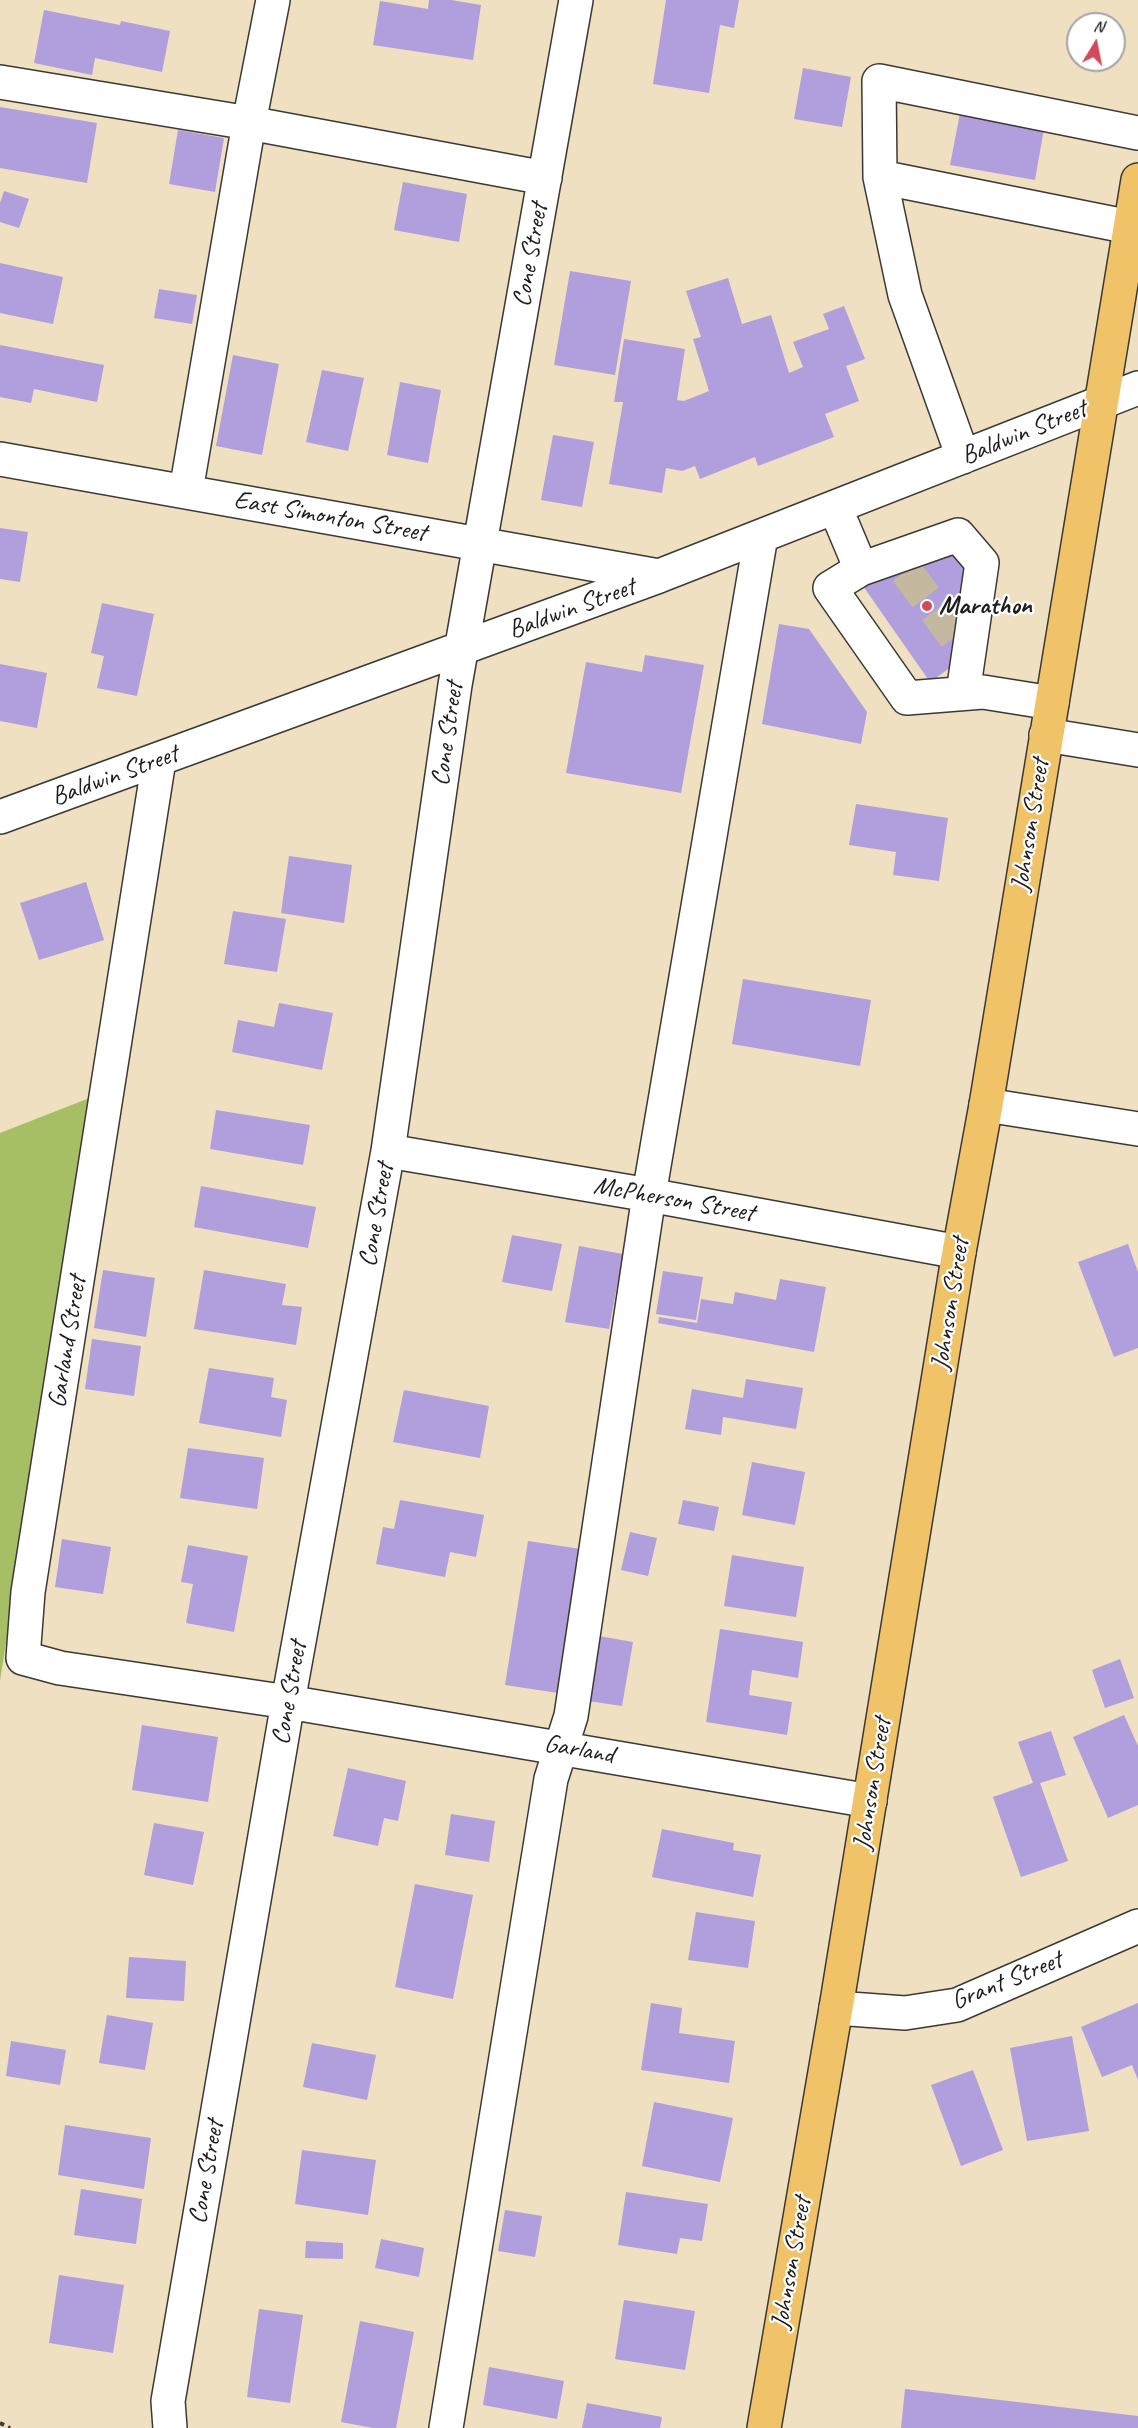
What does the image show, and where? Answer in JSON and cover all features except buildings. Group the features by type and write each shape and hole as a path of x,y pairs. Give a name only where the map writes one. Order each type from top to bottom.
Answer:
{"main road":[{"name":"Johnson Street","path":"764,2428 836,2008 959,1252 986,1105 1138,180"}],"street":[{"path":"186,491 249,123 273,0"},
{"name":"Cone Street","path":"170,2428 168,2401 288,1702 388,1151 462,650 576,0"},
{"path":"963,457 906,296 880,177 879,81 1138,133"},
{"path":"0,82 249,123 545,177"},
{"path":"880,177 1130,227"},
{"name":"Baldwin Street","path":"0,817 660,576 1138,388"},
{"name":"East Simonton Street","path":"0,459 660,576"},
{"path":"835,507 861,569"},
{"path":"963,693 963,648 982,563 958,535 901,564 861,569 830,588 907,698 983,692 1052,703"},
{"path":"446,2428 551,1779 571,1716 649,1195 761,536"},
{"path":"1046,735 1138,750"},
{"name":"Garland Street","path":"159,760 30,1580 11,1656 60,1668 288,1702"},
{"path":"986,1105 1138,1129"},
{"name":"McPherson Street","path":"388,1151 649,1195 959,1252"},
{"name":"Garland","path":"288,1702 870,1801"},
{"name":"Grant Street","path":"836,2008 905,2013 957,2005 1138,1926"}],"path":[{"path":"0,2423 10,2428"}],"green space":[{"path":"92,1097 0,1681 0,1133"}],"tunnel":[{"path":"906,571 958,641"}],"place":[{"name":"Marathon","path":"927,606"}]}
